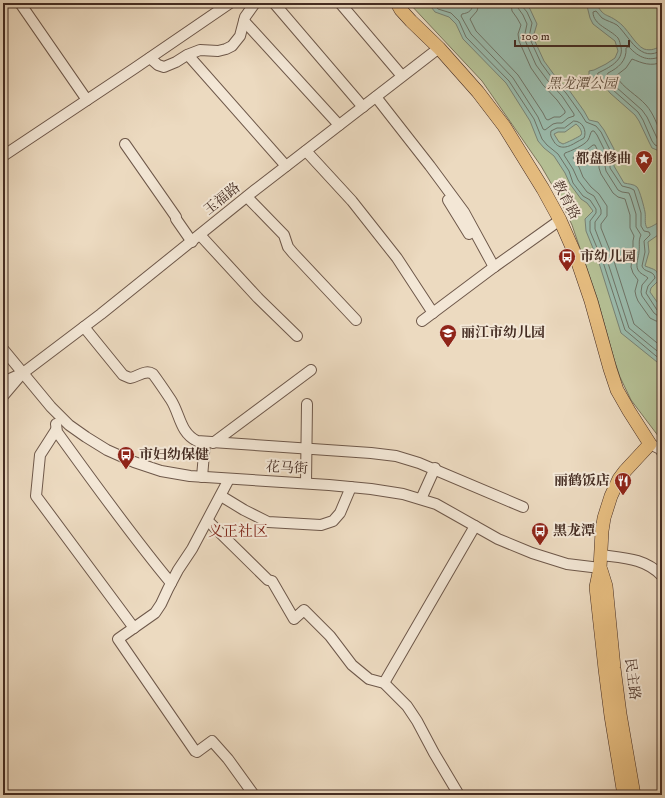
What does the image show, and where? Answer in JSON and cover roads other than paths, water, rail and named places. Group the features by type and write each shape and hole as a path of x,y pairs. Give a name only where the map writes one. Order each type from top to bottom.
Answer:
{"main road":[{"name":"教育路","path":"397,3 401,10 439,48 478,92 504,126 543,189 560,220 575,254 598,323 617,390 650,444"},
{"name":"民主路","path":"624,795 611,716 596,587 604,518 611,496 624,471 650,444"},
{"name":"民主路","path":"600,562 606,586 620,714 634,795"}],"street":[{"path":"20,3 87,100"},
{"path":"3,156 230,3"},
{"path":"150,58 158,65 164,67 200,50 218,51 232,46 240,36 247,14 255,3"},
{"path":"274,3 369,100 441,191 491,265"},
{"path":"340,3 402,76"},
{"path":"244,21 339,125"},
{"name":"玉福路","path":"3,396 23,373 192,242 369,100 439,48"},
{"path":"188,55 286,166"},
{"path":"125,144 192,242"},
{"path":"306,151 352,201 397,258 433,313"},
{"path":"247,197 284,235 288,247 293,253 356,320"},
{"path":"422,321 491,265 560,220"},
{"path":"200,235 258,298 297,336"},
{"path":"84,327 123,375 130,378 136,377 147,371 153,374 172,401 184,430 190,437 197,441 384,454 408,459 435,468 523,507"},
{"name":"花马街","path":"3,348 50,408 69,425 107,450 148,467 168,472 202,477 306,483 387,491 436,504 498,539 549,559 566,564 632,559 656,570 662,576"},
{"path":"202,477 209,442 311,370"},
{"name":"玉福路","path":"3,382 23,373"},
{"path":"306,483 307,404"},
{"path":"60,417 56,424 56,430 62,439 149,557 171,583"},
{"path":"56,430 40,455 36,496 134,628"},
{"path":"650,444 660,449 662,452"},
{"path":"421,499 435,468"},
{"path":"229,479 192,550 171,583 162,604 155,613 118,639 195,750 197,752 212,741 254,795"},
{"path":"221,496 268,522 321,525 333,521 340,513 350,487"},
{"path":"208,521 268,580 272,581 294,619 304,610 330,636 352,664 369,679 384,683 407,706 413,713 459,795"},
{"path":"384,683 475,526"}],"water":[{"path":"428,3 460,3 462,5 473,3 525,3 530,9 537,24 533,37 544,61 555,76 569,90 589,120 598,122 604,130 614,149 614,166 624,183 634,185 638,189 642,199 647,228 662,222 662,235 658,235 648,242 649,252 645,266 655,270 659,276 659,280 651,288 650,292 662,309 662,366 621,333 599,263 586,231 585,219 593,211 587,203 581,199 570,184 554,156 538,141 530,121 506,83 463,39 456,24 449,17 435,12","holes":["576,124 581,131 581,135 563,144 559,142 554,134 558,132 565,132"]},
{"path":"586,3 596,3 603,13 621,24 637,44 644,49 649,50 658,48 662,45 662,152 652,148 635,115 610,93 603,84 589,75 589,71 606,64 615,58 618,51 615,41 593,24"}],"place":[{"name":"都盘修曲","path":"644,174"},
{"name":"市幼儿园","path":"567,272"},
{"name":"丽江市幼儿园","path":"448,348"},
{"name":"市妇幼保健","path":"126,470"},
{"name":"丽鹤饭店","path":"623,496"},
{"name":"黑龙潭","path":"540,546"}],"district":[{"name":"义正社区","path":"238,531"}],"park label":[{"name":"黑龙潭公园","path":"582,84"}]}
